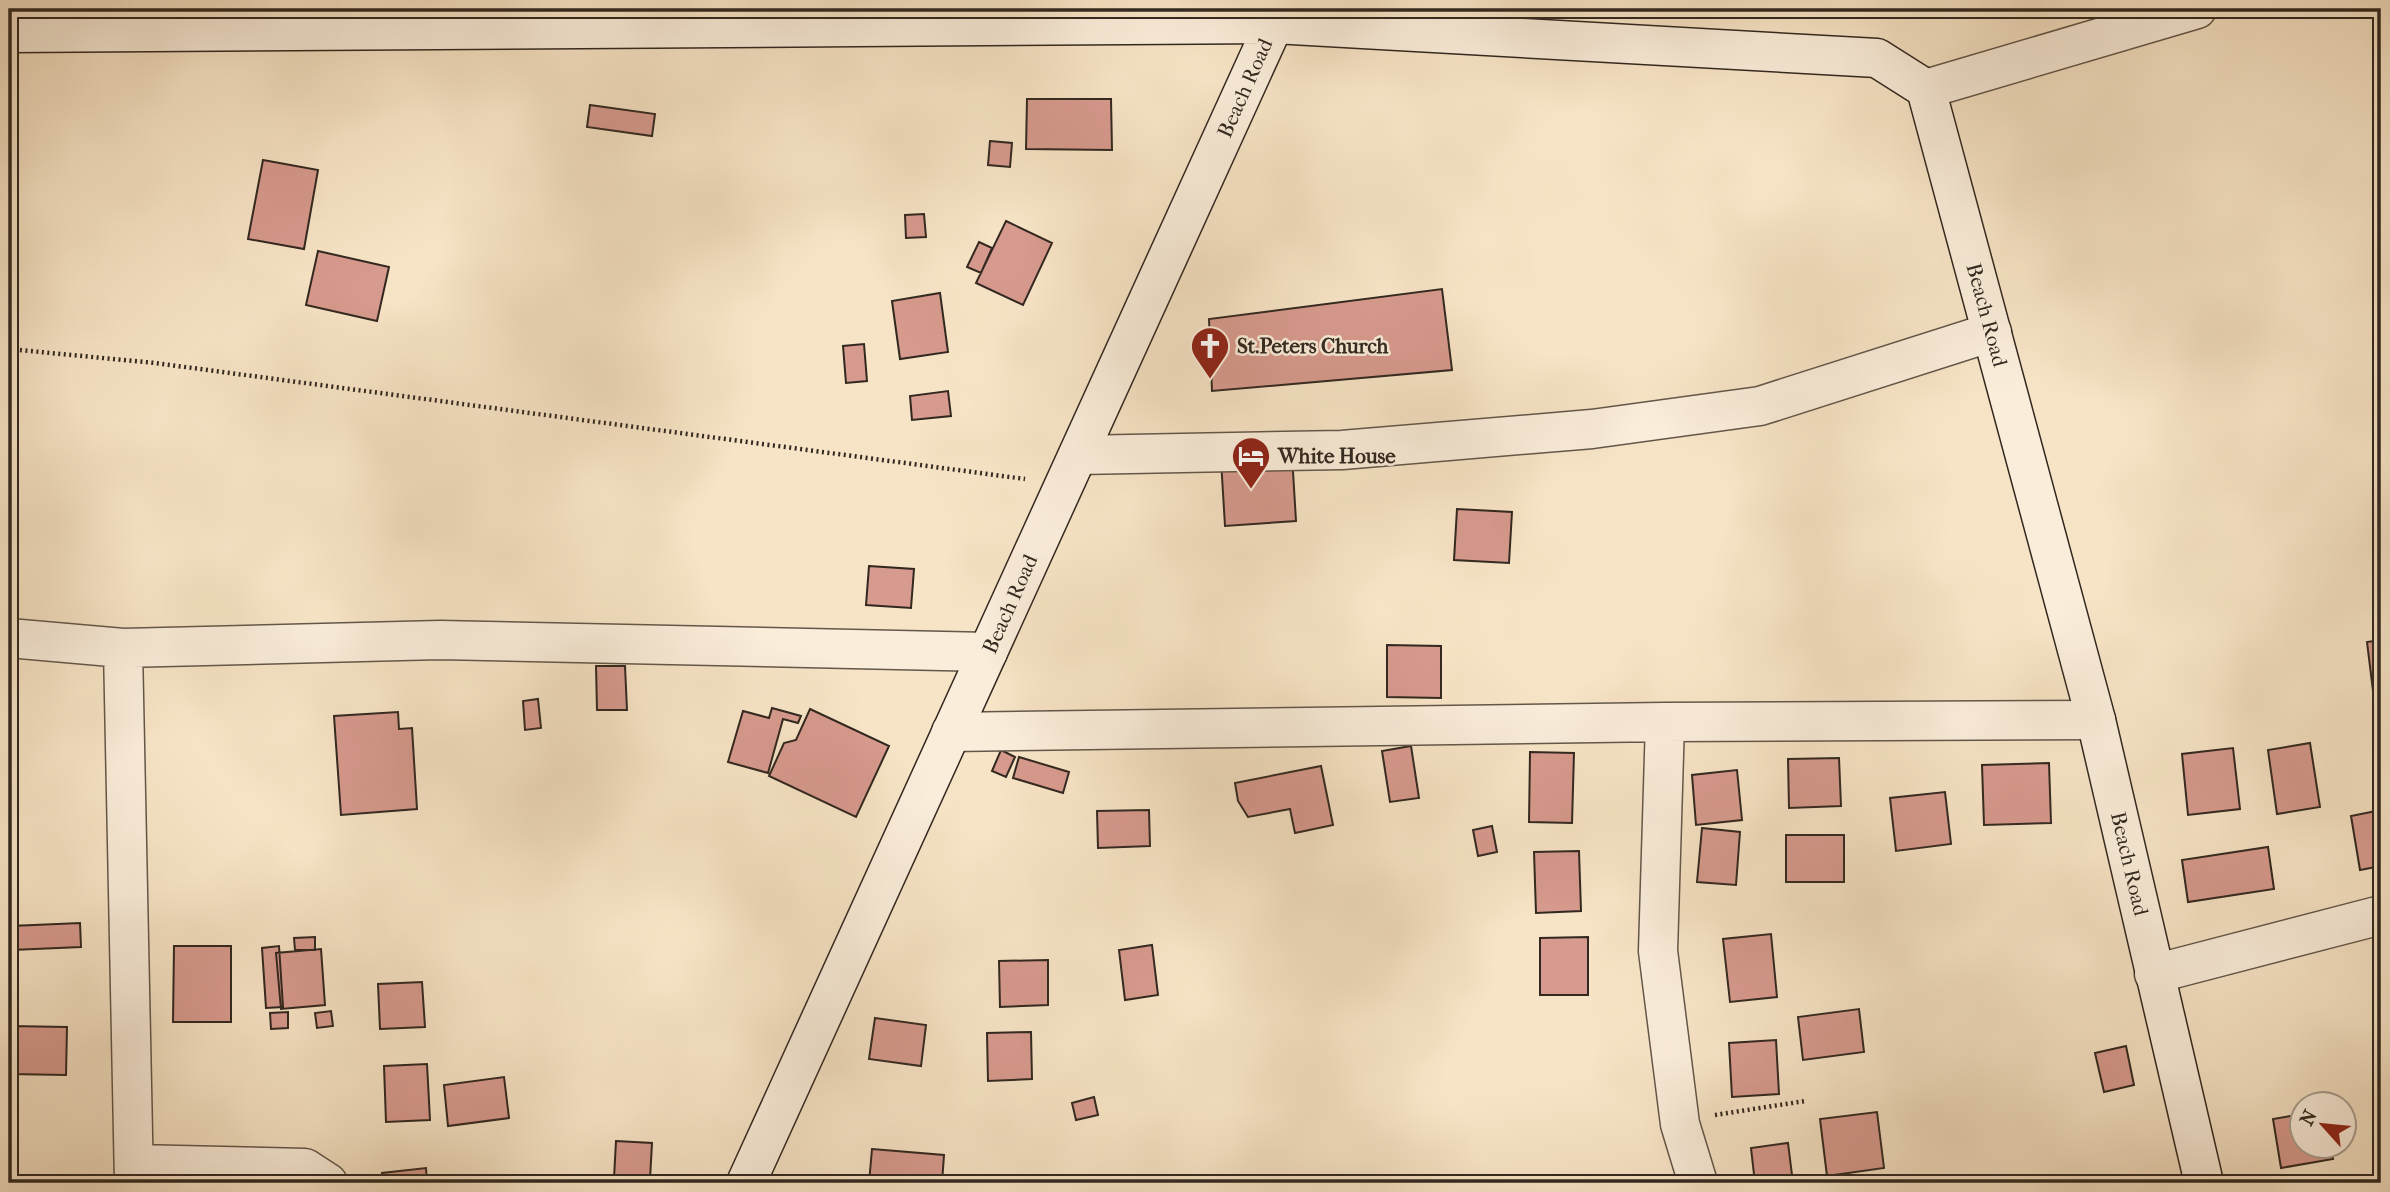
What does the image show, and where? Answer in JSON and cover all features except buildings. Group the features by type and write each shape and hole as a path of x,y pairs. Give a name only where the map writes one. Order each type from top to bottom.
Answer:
{"street":[{"path":"1926,89 2197,9"},
{"name":"Beach Road","path":"747,1183 1274,24"},
{"name":"Beach Road","path":"9,33 1274,24 1877,58 1926,89 2096,720 2204,1183"},
{"path":"1071,469 1605,428 1760,406 1992,332"},
{"path":"9,638 123,648 440,640 988,652"},
{"path":"123,648 134,1174 305,1168 328,1183"},
{"path":"951,732 1665,722 2096,720"},
{"path":"1665,722 1658,951 1680,1124 1698,1183"},
{"path":"2154,974 2381,915"}],"path":[{"path":"9,349 183,366 1071,469"},
{"path":"1680,1124 1714,1115 1805,1101"}],"place":[{"name":"St.Peters Church","path":"1210,380"},
{"name":"White House","path":"1251,490"}]}
